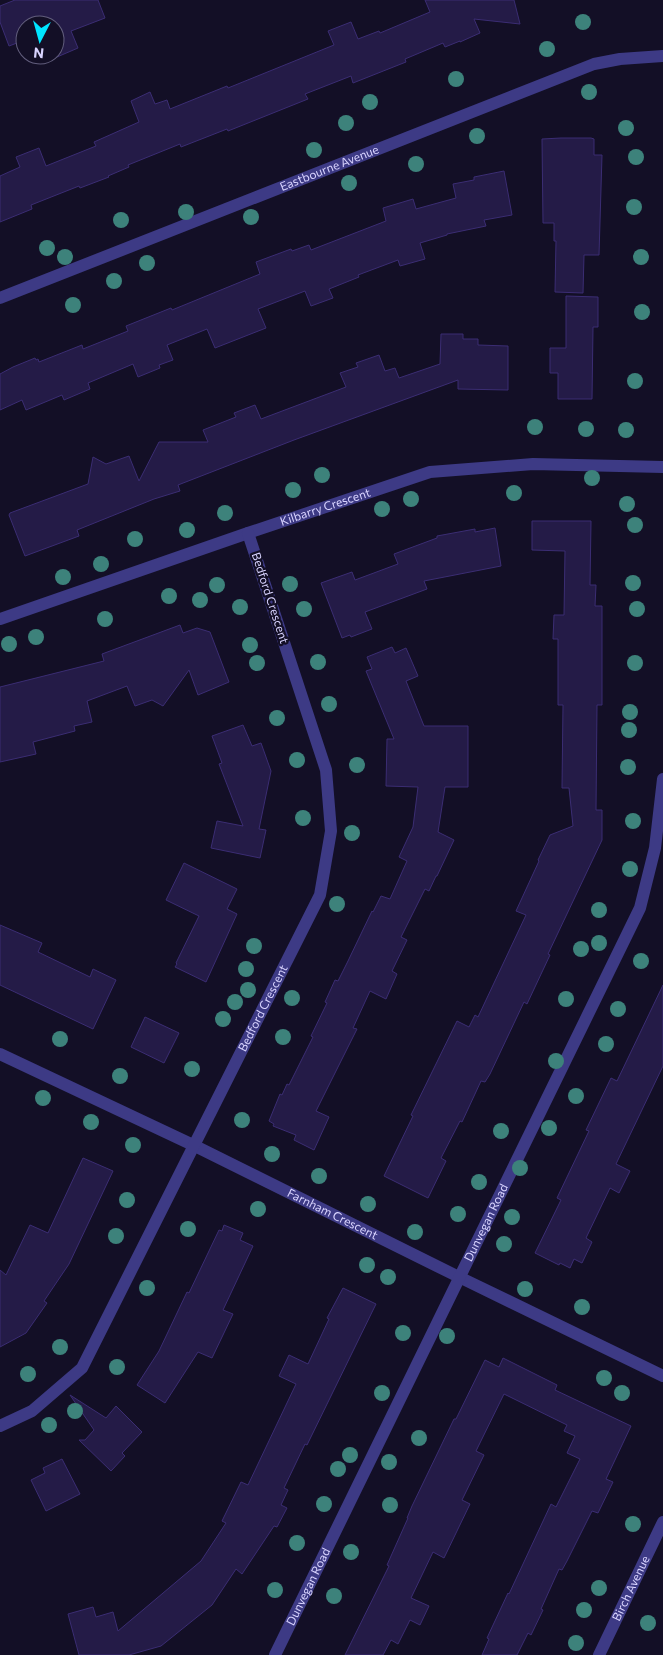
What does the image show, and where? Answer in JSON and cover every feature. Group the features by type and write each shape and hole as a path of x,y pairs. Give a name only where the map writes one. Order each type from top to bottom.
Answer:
{"street":[{"name":"Eastbourne Avenue","path":"0,298 594,64 620,59 663,56"},
{"name":"Kilbarry Crescent","path":"0,619 430,472 533,464 663,467"},
{"name":"Bedford Crescent","path":"0,1426 32,1412 82,1368 320,895 331,831 326,770 248,533"},
{"name":"Dunvegan Road","path":"275,1655 640,908 655,848 663,780"},
{"name":"Farnham Crescent","path":"0,1054 193,1145 663,1376"},
{"name":"Birch Avenue","path":"599,1655 663,1522"}],"building":[{"path":"15,0 98,0 105,18 71,31 78,48 65,54 65,15 15,15 15,44 9,46 0,22 0,6"},
{"path":"425,0 514,0 520,24 474,19 480,33 460,42 445,47 443,43 405,59 406,62 353,83 351,76 305,94 308,99 228,131 227,129 181,147 180,144 128,165 129,167 109,177 80,188 79,186 31,205 32,209 0,222 0,176 20,167 16,157 39,148 46,166 96,146 94,142 139,122 131,101 150,92 155,104 167,100 170,109 227,86 228,88 334,45 328,31 351,22 358,39 379,31 380,33 430,12"},
{"path":"542,139 594,139 594,155 602,155 599,255 584,255 583,293 555,292 556,241 554,241 554,223 543,223"},
{"path":"504,171 512,215 484,220 486,226 447,234 420,243 425,259 400,266 398,260 358,275 359,277 329,289 333,298 311,306 305,291 258,309 266,328 215,348 207,329 167,345 173,360 159,365 160,368 138,377 133,364 88,383 90,389 64,400 62,395 26,410 22,400 0,410 0,374 13,367 35,358 39,362 82,345 83,349 128,331 126,326 171,308 172,310 260,274 256,262 291,249 292,251 309,245 311,250 386,221 383,208 413,199 416,209 456,198 453,184 474,180 474,177"},
{"path":"566,296 598,297 598,327 593,327 592,399 558,399 558,373 550,373 550,348 566,348"},
{"path":"441,334 463,334 463,339 478,339 478,345 508,346 508,390 458,389 458,380 178,485 180,491 154,499 77,530 79,536 25,556 9,515 10,513 88,484 93,457 106,464 129,456 139,481 159,442 208,442 203,430 236,417 234,413 255,405 261,419 346,387 340,373 358,367 356,363 379,355 385,371 395,368 399,378 440,364"},
{"path":"532,521 591,521 590,585 596,585 595,606 602,606 602,705 597,705 596,810 602,810 602,840 548,954 550,955 527,1004 524,1002 490,1074 485,1082 481,1081 462,1122 460,1121 441,1158 446,1161 428,1198 384,1176 413,1116 411,1115 457,1021 469,1027 475,1015 478,1017 526,915 516,911 550,835 573,826 569,788 562,788 563,705 558,705 558,639 553,639 554,615 564,615 565,551 532,550"},
{"path":"495,528 501,566 424,581 427,589 365,612 372,629 351,637 350,635 342,638 321,583 352,572 355,580 398,564 394,554 437,538 437,536 475,529 475,532"},
{"path":"180,625 183,633 197,628 210,632 229,682 198,695 189,670 163,706 152,700 135,706 127,686 87,701 92,722 74,726 75,731 33,742 36,754 0,762 0,687 104,661 102,654"},
{"path":"392,647 395,653 406,648 418,676 406,681 424,726 468,726 468,787 445,787 438,832 454,840 429,891 425,889 401,937 407,940 392,971 397,974 386,999 370,991 353,1028 357,1029 316,1111 329,1117 314,1150 294,1140 296,1135 273,1126 274,1124 269,1121 280,1094 282,1095 287,1084 289,1085 313,1037 311,1036 327,1003 325,1002 335,980 338,981 381,896 390,899 407,861 399,857 413,827 418,787 386,786 387,739 394,739 366,671 372,669 367,657"},
{"path":"243,725 252,746 261,743 271,771 259,829 266,830 260,858 211,848 217,821 243,826 219,764 222,763 212,736"},
{"path":"184,863 237,889 227,909 237,914 206,982 175,967 199,916 166,900"},
{"path":"0,925 42,943 38,952 90,977 93,969 116,980 93,1029 0,985"},
{"path":"663,985 663,1066 616,1164 630,1171 619,1193 610,1188 586,1238 592,1242 582,1263 574,1259 570,1268 560,1263 559,1265 535,1253 561,1200 557,1198 589,1131 586,1130 611,1078 617,1081"},
{"path":"145,1017 179,1033 164,1063 131,1047"},
{"path":"83,1158 113,1171 69,1264 44,1301 47,1303 26,1333 0,1347 0,1270 6,1275 30,1225 48,1233"},
{"path":"224,1225 243,1233 240,1240 253,1246 223,1310 233,1314 212,1358 198,1352 165,1403 137,1385 159,1351 187,1292 189,1293 219,1230 222,1231"},
{"path":"343,1288 376,1304 284,1488 288,1490 281,1505 287,1508 277,1527 274,1526 242,1574 236,1569 212,1605 161,1646 129,1655 79,1655 68,1614 93,1607 96,1617 113,1612 118,1631 201,1561 226,1523 222,1521 241,1482 248,1485 296,1384 279,1376 289,1355 308,1364 329,1319 327,1318"},
{"path":"503,1358 557,1385 555,1390 631,1426 606,1479 613,1482 598,1513 592,1511 562,1570 559,1569 531,1635 528,1633 517,1655 482,1655 489,1639 487,1638 551,1504 556,1507 580,1459 567,1453 575,1436 564,1431 567,1425 504,1394 476,1451 484,1455 462,1500 470,1504 444,1558 433,1552 411,1598 429,1606 420,1625 410,1620 398,1644 391,1640 383,1655 345,1655 389,1566 387,1565 412,1506 485,1360 499,1367"},
{"path":"70,1395 106,1418 116,1406 142,1432 122,1453 125,1456 111,1471 79,1440 85,1440 94,1430"},
{"path":"62,1459 80,1494 46,1511 31,1480 45,1473 43,1468"}]}
